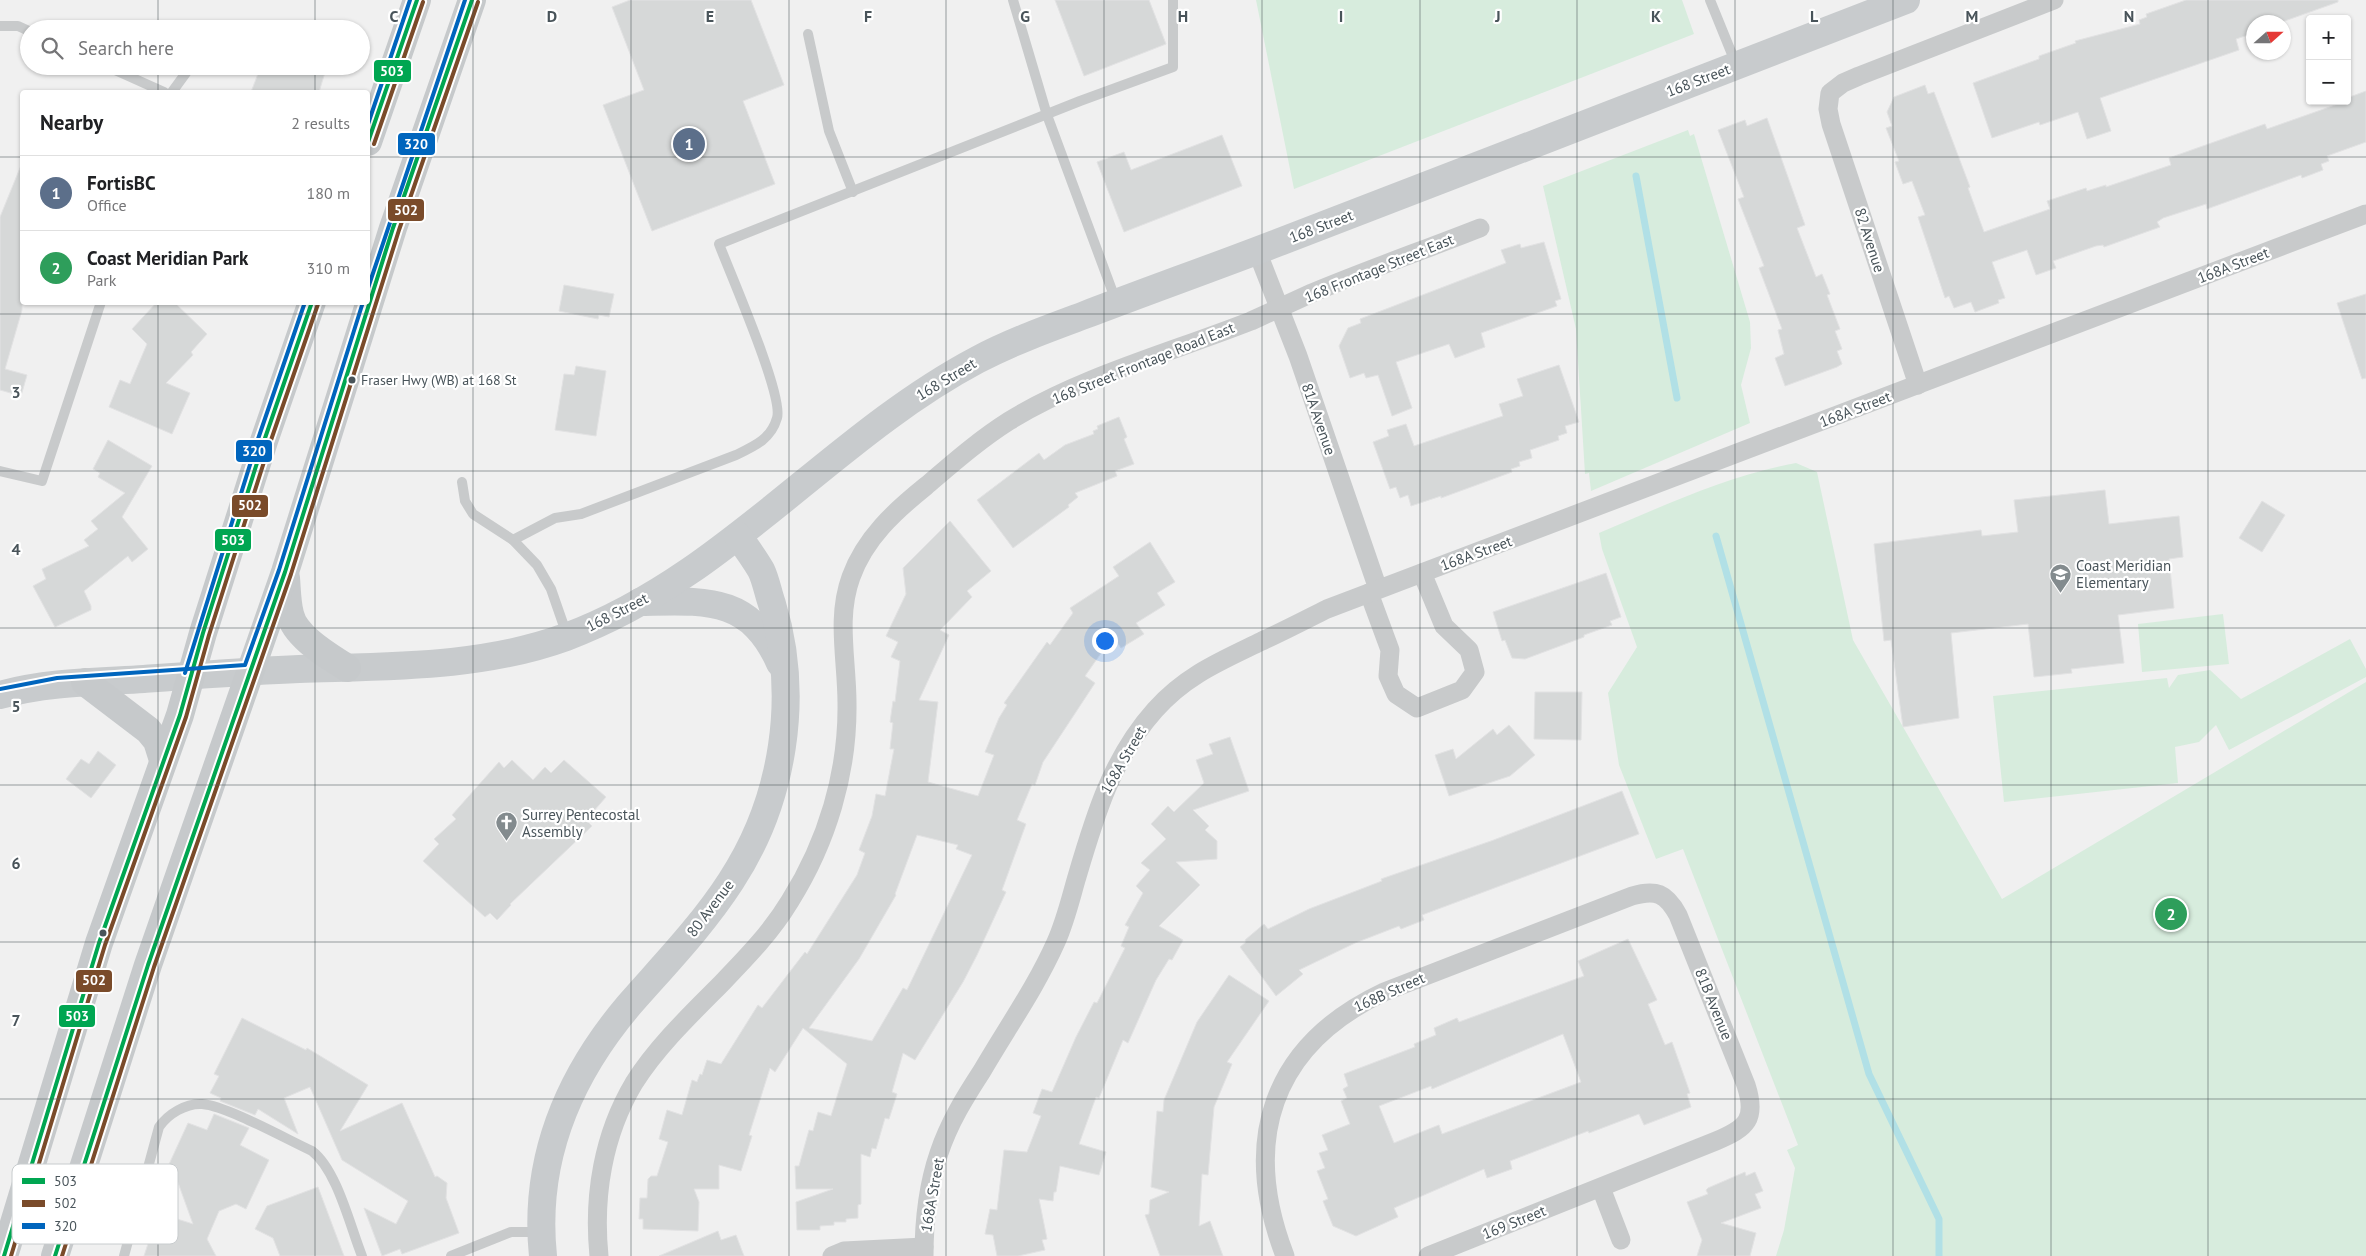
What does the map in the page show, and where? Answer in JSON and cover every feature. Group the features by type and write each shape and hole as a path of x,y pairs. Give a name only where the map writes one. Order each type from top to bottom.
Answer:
{"main road":[{"path":"370,136 417,0"},
{"path":"370,301 393,228 472,0"},
{"name":"168 Street","path":"0,695 20,690 85,682 250,671 456,662 530,648 567,636 639,602 709,559 887,417 933,386 998,350 1117,302 1257,251 1906,0"},
{"path":"32,1164 99,943 180,715 261,451 311,305"},
{"path":"85,1164 148,965 285,572 369,305"},
{"name":"80 Avenue","path":"542,1244 544,1188 551,1149 555,1129 569,1095 608,1032 693,933 732,881 750,847 768,805 780,761 786,720 786,676 780,629 762,571 738,536"},
{"path":"285,572 290,616 300,632 321,652 347,668"},
{"path":"639,602 699,601 729,607 747,618 773,646 786,676"},
{"path":"85,682 148,730 157,741 163,760"},
{"path":"4,1256 12,1230"},
{"path":"56,1256 60,1244"}],"street":[{"name":"82 Avenue","path":"1918,385 1830,119 1828,109 1830,93 1843,83 1859,76 2054,0"},
{"name":"168A Street","path":"924,1251 931,1183 947,1131 1038,977 1056,942 1065,918 1098,805 1128,745 1166,698 1196,674 1327,609 2366,214"},
{"name":"168 Frontage Street East","path":"1278,309 1314,292 1480,228"},
{"name":"81A Avenue","path":"1257,251 1278,309 1298,356 1374,591 1390,650 1388,676 1396,694 1417,708 1462,690 1475,672 1469,650 1444,626 1422,573"},
{"name":"168 Street Frontage Road East","path":"599,1256 597,1209 604,1159 617,1118 634,1083 666,1043 766,936 796,891 824,835 838,789 845,741 847,683 842,625 847,591 861,555 889,518 977,444 1011,420 1079,386 1278,309"},
{"name":"168B Street","path":"1285,1256 1267,1197 1264,1153 1267,1129 1279,1094 1292,1068 1311,1043 1330,1024 1352,1008 1396,987 1632,896 1647,893 1662,894"},
{"name":"81B Avenue","path":"1662,894 1667,898 1678,915 1746,1085 1751,1102 1748,1120"},
{"name":"169 Street","path":"1428,1256 1726,1137 1740,1129 1748,1120"},
{"path":"1601,1188 1621,1240"},
{"path":"832,1256 844,1251 872,1249 924,1251"}],"lane":[{"path":"1013,0 1047,115 1117,302"},
{"path":"513,540 555,518 581,514 736,455 760,444 768,437 778,416 778,402 719,244 1173,67 1173,0"},
{"path":"1710,0 1736,65"},
{"path":"0,26 20,27"},
{"path":"808,34 829,131 853,192"},
{"path":"126,75 160,90"},
{"path":"173,90 184,75"},
{"path":"0,471 42,481 100,305"},
{"path":"462,482 464,501 473,514 513,540 530,556 542,572 551,590 567,636"},
{"path":"149,1164 159,1127 170,1115 199,1104 218,1108 312,1151 320,1157 330,1172 362,1256"},
{"path":"451,1256 511,1232 542,1244"}],"green space":[{"path":"1256,0 1682,0 1694,34 1294,189"},
{"path":"1688,130 1690,136 1694,134 1750,322 1751,348 1741,385 1750,423 1591,491 1589,473 1585,474 1576,329 1543,186"},
{"path":"1796,463 1817,472 1853,640 2002,899 2366,682 2366,1256 1776,1256 1784,1230 1795,1168 1787,1150 1798,1145 1683,849 1656,859 1619,765 1608,693 1637,647 1602,549 1599,533 1671,502 1720,484"},
{"path":"2223,614 2229,664 2142,672 2138,624"},
{"path":"2350,639 2366,669 2366,677 2229,750 2216,725 2199,742 2175,747 2178,783 2004,802 1993,696 2167,678 2169,688 2178,675 2210,670 2241,699"}],"building":[{"path":"630,0 751,0 784,85 743,101 775,184 652,231 603,105 644,90 612,7"},
{"path":"1055,0 1149,0 1166,44 1084,76"},
{"path":"2186,0 2338,0 2338,2 2291,19 2291,15 2246,15 2246,36 2236,39 2239,50 2100,98 2111,131 2087,139 2078,112 2040,125 2039,122 1992,138 1973,83 2039,59 2039,56 2076,43 2075,41 2140,24 2139,20 2147,17 2146,14"},
{"path":"258,75 324,75 320,90 252,90"},
{"path":"1925,85 1928,94 1934,92 1970,187 1968,188 1984,232 2050,209 2047,201 2086,188 2087,191 2106,185 2106,187 2171,165 2169,158 2265,124 2267,129 2335,105 2351,105 2351,97 2366,91 2366,142 2327,156 2329,161 2321,164 2323,170 2302,178 2301,175 2207,209 2206,204 2163,218 2157,222 2160,227 2104,247 2103,245 2096,246 2053,261 2056,268 2036,275 2027,250 1992,262 2005,298 1998,300 1999,303 1975,312 1971,302 1954,308 1949,296 1945,298 1918,217 1925,215 1912,181 1903,184 1895,162 1899,161 1886,128 1892,126 1887,112 1894,97"},
{"path":"1767,118 1805,225 1797,228 1816,277 1822,274 1830,294 1827,295 1840,329 1835,331 1842,349 1837,351 1842,364 1785,386 1775,358 1784,354 1778,330 1782,329 1759,268 1764,266 1738,199 1744,197 1718,130 1745,120 1747,126"},
{"path":"1222,135 1242,186 1124,232 1097,162 1124,152 1131,170"},
{"path":"20,168 20,305 22,305 22,310 5,369 27,375 21,396 0,390 0,217"},
{"path":"1544,242 1561,299 1555,301 1557,306 1481,333 1485,347 1455,358 1449,344 1396,362 1412,408 1392,416 1378,375 1366,378 1364,373 1350,378 1339,346 1348,328 1361,323 1360,319 1506,263 1501,250 1520,244 1521,248"},
{"path":"564,285 614,294 609,317 599,315 598,319 559,311"},
{"path":"2366,294 2366,378 2362,379 2337,303"},
{"path":"154,305 177,305 207,334 191,352 193,355 166,383 190,393 172,434 109,407 120,380 130,384 147,344 132,329"},
{"path":"1559,365 1579,422 1565,426 1567,433 1558,436 1559,440 1530,450 1532,458 1519,462 1520,466 1511,469 1512,472 1441,498 1441,496 1411,506 1408,495 1400,498 1396,487 1390,489 1373,442 1389,436 1387,430 1406,424 1414,446 1503,416 1499,404 1523,396 1517,379"},
{"path":"576,366 606,371 596,436 555,430 564,374 574,375"},
{"path":"1119,417 1127,437 1124,439 1134,464 1115,471 1117,476 1075,493 1078,497 1068,505 1069,507 1013,548 977,500 1039,453 1044,460 1065,445 1094,434 1093,431 1098,429 1097,426"},
{"path":"108,440 152,466 122,517 148,549 132,562 128,556 84,591 91,610 55,627 33,586 46,579 42,569 89,546 84,540 98,529 91,521 125,493 98,477 100,473 93,469"},
{"path":"2105,490 2109,524 2179,516 2183,557 2169,559 2174,608 2118,615 2124,663 2071,669 2072,673 2034,677 2028,624 1951,633 1959,718 1903,727 1891,640 1884,641 1874,544 1981,530 1982,536 2018,532 2014,500"},
{"path":"2262,501 2285,515 2262,552 2239,538"},
{"path":"950,521 991,571 967,591 972,597 940,630 949,635 919,700 938,702 928,782 978,796 994,755 985,752 999,718 1007,705 1004,703 1047,642 1050,645 1073,613 1070,608 1119,576 1113,567 1150,542 1175,582 1157,593 1165,605 1136,623 1144,634 1121,648 1113,636 1085,676 1095,683 1043,762 1035,785 1032,784 1017,820 1026,824 1002,890 1006,892 977,955 963,982 915,1060 903,1053 892,1092 897,1094 889,1119 885,1118 876,1149 872,1148 870,1157 861,1154 861,1204 858,1205 858,1218 846,1219 846,1222 834,1222 834,1225 820,1226 820,1230 797,1230 796,1202 833,1189 796,1189 795,1166 799,1166 809,1130 813,1131 818,1112 831,1116 847,1064 803,1028 775,1072 770,1068 749,1135 752,1136 741,1171 719,1165 719,1189 694,1189 699,1202 698,1231 643,1229 643,1219 639,1219 640,1198 647,1198 648,1179 651,1176 657,1176 668,1142 659,1139 667,1110 682,1115 692,1080 697,1082 700,1074 702,1075 707,1060 721,1064 758,1005 762,1008 805,952 807,954 857,875 865,853 859,850 872,816 876,794 885,796 894,749 890,749 893,723 890,722 893,701 895,702 900,661 891,657 898,642 886,636 906,594 903,568","holes":["917,835 958,845 956,849 972,855 907,990 903,988 872,1041 809,1028 859,959 896,895"]},
{"path":"1606,573 1621,617 1610,621 1612,625 1584,635 1584,637 1525,659 1512,658 1505,640 1502,641 1493,612"},
{"path":"1535,692 1582,692 1581,740 1534,739"},
{"path":"1509,725 1535,755 1510,776 1449,796 1435,755 1453,749 1456,759 1493,729 1497,735"},
{"path":"1230,737 1249,791 1193,810 1209,826 1205,830 1217,841 1217,859 1176,862 1200,885 1159,926 1183,940 1172,960 1169,959 1156,980 1128,1043 1123,1040 1099,1098 1096,1097 1079,1144 1106,1152 1099,1175 1060,1166 1053,1201 1039,1199 1047,1239 1042,1240 1045,1250 1018,1256 997,1256 993,1235 985,1234 990,1209 997,1210 1004,1150 1027,1152 1041,1116 1033,1113 1042,1089 1052,1092 1076,1037 1094,1002 1097,1003 1125,948 1121,946 1129,927 1125,925 1143,893 1136,886 1150,870 1141,863 1166,839 1151,824 1168,806 1174,812 1204,783 1196,760 1213,754 1209,744"},
{"path":"98,751 116,765 91,798 66,779 81,759 89,764"},
{"name":"Surrey Pentecostal Assembly","path":"512,760 533,780 545,767 551,773 564,760 606,797 586,820 592,826 510,904 497,920 490,913 485,917 423,861 439,844 434,839 456,819 452,815 499,762 504,768"},
{"path":"1622,791 1639,834 1422,915 1424,920 1401,929 1399,926 1355,943 1299,970 1303,974 1276,996 1240,947 1246,942 1245,940 1264,924 1268,929 1309,909 1382,881 1381,879 1491,841"},
{"path":"1628,939 1657,1000 1648,1004 1665,1045 1672,1042 1690,1093 1687,1094 1691,1107 1644,1125 1639,1114 1589,1133 1588,1131 1510,1161 1512,1169 1487,1178 1484,1169 1394,1208 1398,1217 1356,1236 1333,1226 1323,1201 1328,1199 1317,1171 1325,1168 1319,1153 1328,1150 1322,1135 1350,1124 1341,1101 1347,1098 1343,1089 1348,1086 1344,1074 1415,1047 1414,1044 1436,1035 1434,1028 1457,1018 1459,1022 1584,976 1578,961","holes":["1563,1034 1581,1082 1442,1134 1439,1125 1394,1143 1379,1106 1431,1086 1432,1089"]},
{"path":"1229,975 1269,1001 1227,1062 1232,1064 1214,1107 1208,1175 1202,1174 1199,1226 1210,1221 1223,1256 1160,1256 1145,1215 1149,1214 1150,1200 1169,1192 1151,1187 1157,1111 1163,1112 1164,1100 1197,1022"},
{"path":"242,1018 306,1050 307,1048 368,1085 340,1131 402,1103 435,1177 437,1176 447,1183 446,1198 459,1233 402,1254 400,1249 382,1256 364,1208 396,1224 408,1201 342,1160 310,1087 284,1098 298,1134 258,1109 255,1115 220,1101 221,1098 210,1093 219,1076 214,1074"},
{"path":"214,1114 249,1128 240,1145 269,1160 246,1209 236,1204 219,1211 207,1239 216,1256 144,1256 148,1244 178,1244 178,1219 193,1224 178,1183 178,1164 169,1164 188,1123 207,1130"},
{"path":"1745,1172 1746,1176 1755,1172 1763,1191 1755,1194 1761,1208 1721,1223 1756,1233 1750,1256 1697,1256 1702,1240 1687,1202 1708,1194 1706,1190 1708,1188"},
{"path":"318,1187 344,1256 280,1256 273,1238 255,1229 267,1206"},
{"path":"718,1231 721,1240 736,1235 744,1256 659,1256"}],"waterway":[{"path":"1636,176 1677,398"},
{"path":"1716,536 1869,1074 1939,1219 1939,1256"}],"transit line":[{"name":"320","path":"370,118 410,0"},
{"name":"503","path":"370,136 417,0"},
{"name":"320","path":"370,282 465,0"},
{"name":"503","path":"370,301 393,228 472,0"},
{"name":"502","path":"374,144 423,2"},
{"name":"502","path":"91,1164 154,967 291,574 399,230 478,2"},
{"name":"320","path":"185,673 258,439 304,305"},
{"name":"503","path":"32,1164 99,943 180,715 203,633 264,441 311,305"},
{"name":"502","path":"39,1164 105,945 186,717 209,635 270,443 318,305"},
{"name":"320","path":"0,689 57,678 245,665 279,570 362,305"},
{"name":"503","path":"84,1164 148,965 285,572 369,305"},
{"name":"503","path":"4,1256 12,1230"},
{"name":"502","path":"11,1256 15,1244"},
{"name":"503","path":"55,1256 59,1244"},
{"name":"502","path":"62,1256 66,1244"}],"place":[{"name":"FortisBC","path":"689,144"},
{"name":"Fraser Hwy (WB) at 168 St","path":"352,380"},
{"name":"Coast Meridian Elementary","path":"2060,593"},
{"name":"Surrey Pentecostal Assembly","path":"506,842"},
{"name":"Coast Meridian Park","path":"2171,914"}]}
